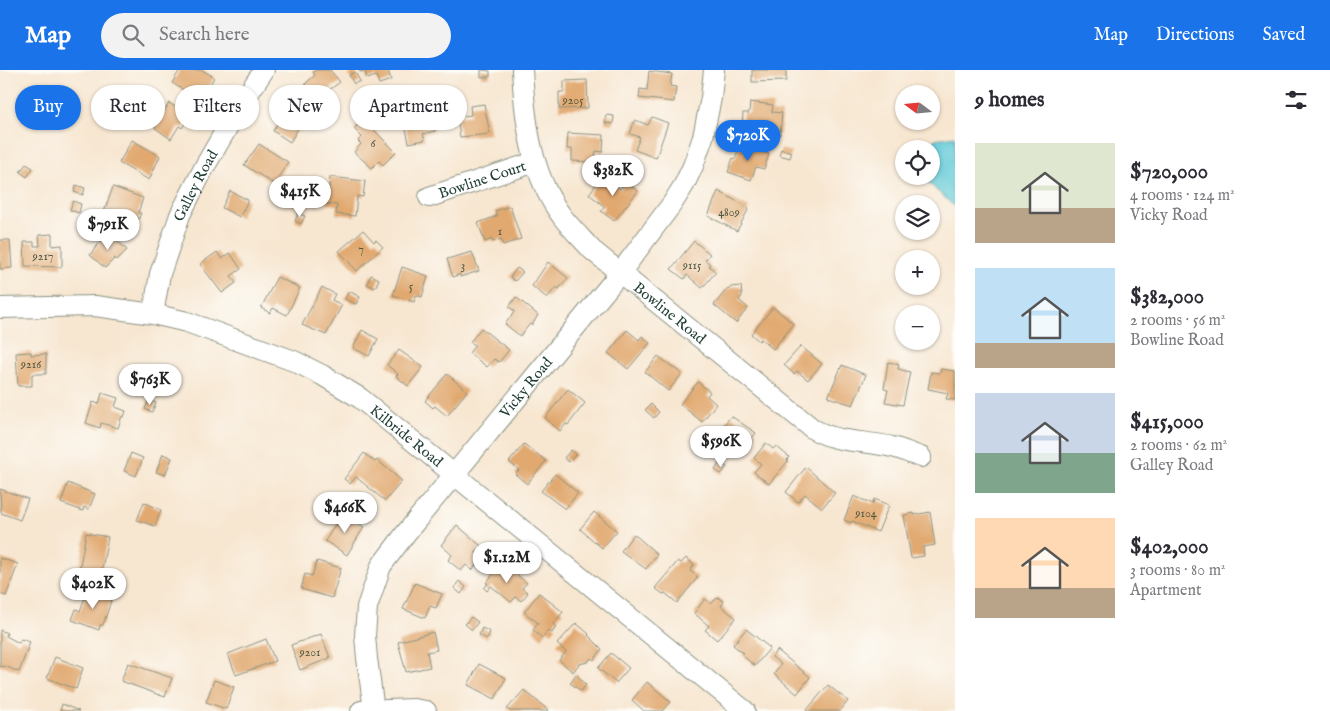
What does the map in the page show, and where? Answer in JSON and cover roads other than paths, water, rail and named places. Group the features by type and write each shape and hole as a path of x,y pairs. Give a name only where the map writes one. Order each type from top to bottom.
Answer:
{"street":[{"name":"Galley Road","path":"153,314 160,274 180,215 204,166 264,70"},
{"name":"Bowline Road","path":"522,70 529,140 535,162 542,180 562,217 592,250 813,430 840,440 891,446 921,457"},
{"name":"Vicky Road","path":"369,711 365,636 367,607 381,566 620,272 672,204 693,166 703,138 711,98 714,70"},
{"name":"Bowline Court","path":"429,197 535,162"},
{"name":"Kilbride Road","path":"0,308 95,306 153,314 206,328 294,361 322,375 360,398 745,711"},
{"path":"369,711 414,709 426,711"}],"water":[{"path":"955,136 955,207 931,185 940,185 940,140 934,140"}]}
